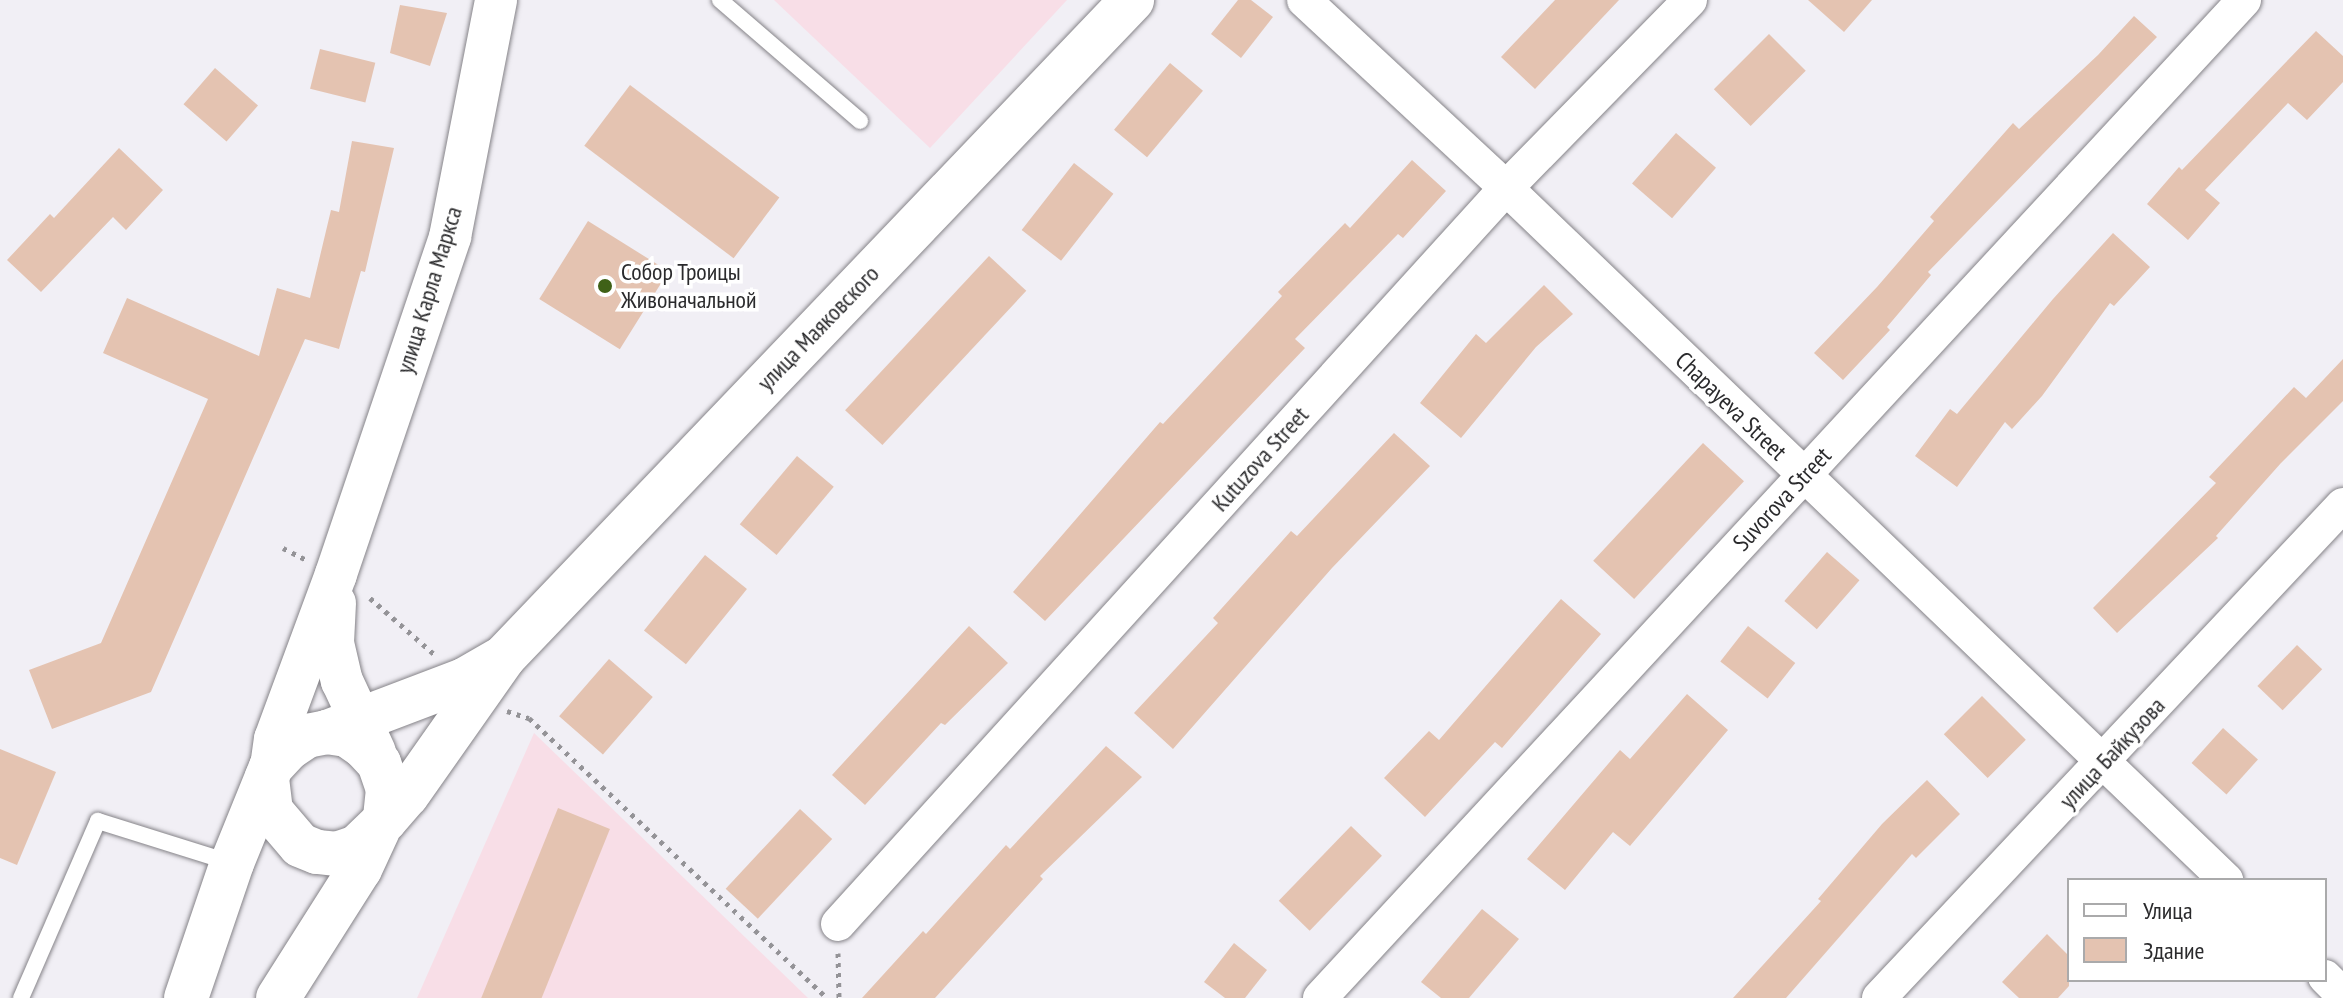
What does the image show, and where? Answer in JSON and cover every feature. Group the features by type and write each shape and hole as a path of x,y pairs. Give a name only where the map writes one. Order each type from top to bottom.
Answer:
{"main road":[{"name":"улица Маяковского","path":"381,825 407,795 504,657 1132,0"},
{"name":"улица Маяковского","path":"343,725 464,680 504,657"},
{"path":"278,998 360,869 381,825 388,789 379,763 347,735 343,725 307,736 269,772 271,811 300,845 317,852 337,854 357,847 381,825"},
{"name":"улица Карла Маркса","path":"186,998 232,863 269,772"}],"street":[{"name":"улица Карла Маркса","path":"343,725 342,681 333,643 450,237 496,0"},
{"name":"Chapayeva Street","path":"1304,0 1506,188 2224,878"},
{"name":"Kutuzova Street","path":"838,924 1506,188 1690,0"},
{"name":"Suvorova Street","path":"1320,998 2244,0"},
{"name":"улица Байкузова","path":"1879,998 2343,505"},
{"name":"улица Карла Маркса","path":"269,772 275,739 351,584"},
{"path":"2327,979 2343,995"}],"lane":[{"path":"720,0 860,121"},
{"path":"21,998 98,821 232,863"}],"path":[{"path":"351,584 440,660"},
{"path":"495,707 529,718 827,998"},
{"path":"838,924 839,998"}],"shaded area":[{"path":"774,0 1067,0 930,148"},
{"path":"534,733 808,998 417,998"}],"building":[{"path":"1238,0 1251,0 1273,17 1241,58 1211,34"},
{"path":"1555,0 1619,0 1535,89 1501,57"},
{"path":"1808,0 1872,0 1844,32"},
{"path":"400,5 447,13 430,66 390,53"},
{"path":"2134,16 2157,37 1928,272 1931,275 1887,327 1890,330 1843,380 1814,353 1877,287 1934,221 1930,217 2013,123 2019,129 2098,55"},
{"path":"2316,31 2343,56 2343,82 2307,120 2288,103 2205,190 2220,203 2188,240 2147,204 2179,167 2182,170"},
{"path":"1769,34 1806,71 1751,126 1714,89"},
{"path":"320,49 375,63 365,103 310,89"},
{"path":"1170,63 1203,91 1147,157 1114,130"},
{"path":"215,68 258,105 227,142 184,104"},
{"path":"630,85 779,198 734,258 584,146"},
{"path":"1676,133 1716,168 1672,218 1632,184"},
{"path":"352,141 394,148 365,272 361,271 339,349 305,339 151,692 52,729 29,670 101,643 208,399 103,353 127,298 259,356 277,288 310,298 331,210 339,212"},
{"path":"119,148 163,190 126,230 113,217 41,292 7,260 50,214 54,218"},
{"path":"1412,160 1446,191 1403,238 1398,234 1295,339 1305,348 1045,621 1013,592 1160,422 1163,424 1282,296 1278,292 1345,223 1350,228"},
{"path":"1074,163 1113,194 1061,261 1022,230"},
{"name":"Собор Троицы Живоначальной","path":"588,221 669,271 620,349 539,299"},
{"path":"2113,233 2150,267 2114,306 2110,303 2042,396 2012,429 2005,422 1957,487 1915,456 1950,409 1957,414"},
{"path":"989,256 1026,291 882,445 845,410"},
{"path":"1544,285 1573,314 1536,347 1461,438 1420,403 1476,334 1486,343"},
{"path":"2343,359 2343,401 2281,463 2216,536 2218,538 2117,633 2093,608 2216,483 2209,477 2294,387 2306,398"},
{"path":"1394,433 1430,466 1332,568 1173,749 1134,713 1218,623 1213,618 1291,531 1297,536"},
{"path":"1703,443 1744,481 1634,599 1593,561"},
{"path":"797,456 834,487 777,555 740,524"},
{"path":"1827,552 1859,580 1817,629 1784,601"},
{"path":"705,555 747,589 686,664 644,630"},
{"path":"1561,599 1601,634 1502,748 1495,742 1425,817 1384,778 1429,731 1439,740"},
{"path":"969,626 1008,663 945,725 941,723 865,805 832,775"},
{"path":"1748,626 1795,663 1768,698 1720,661"},
{"path":"2297,645 2322,669 2283,710 2257,686"},
{"path":"609,659 653,697 603,754 559,716"},
{"path":"1687,694 1728,730 1630,846 1613,832 1565,890 1527,859 1620,750 1630,759"},
{"path":"1982,696 2026,740 1988,778 1944,734"},
{"path":"2223,728 2258,759 2226,794 2192,763"},
{"path":"1106,746 1142,777 1040,876 1043,879 935,998 862,998 923,931 926,934 1006,845 1010,849"},
{"path":"0,749 56,772 17,865 0,858"},
{"path":"1927,780 1960,814 1916,858 1912,854 1786,998 1733,998 1821,901 1818,899 1882,824"},
{"path":"558,808 610,829 542,998 481,998"},
{"path":"800,809 832,839 758,919 726,889"},
{"path":"1351,826 1382,856 1310,931 1279,901"},
{"path":"1482,909 1519,939 1469,998 1441,998 1421,982"},
{"path":"2047,934 2067,954 2069,986 2058,998 2019,998 2002,982"},
{"path":"1234,943 1267,970 1245,998 1225,998 1204,982"}],"place":[{"name":"Собор Троицы Живоначальной","path":"605,286"}]}
